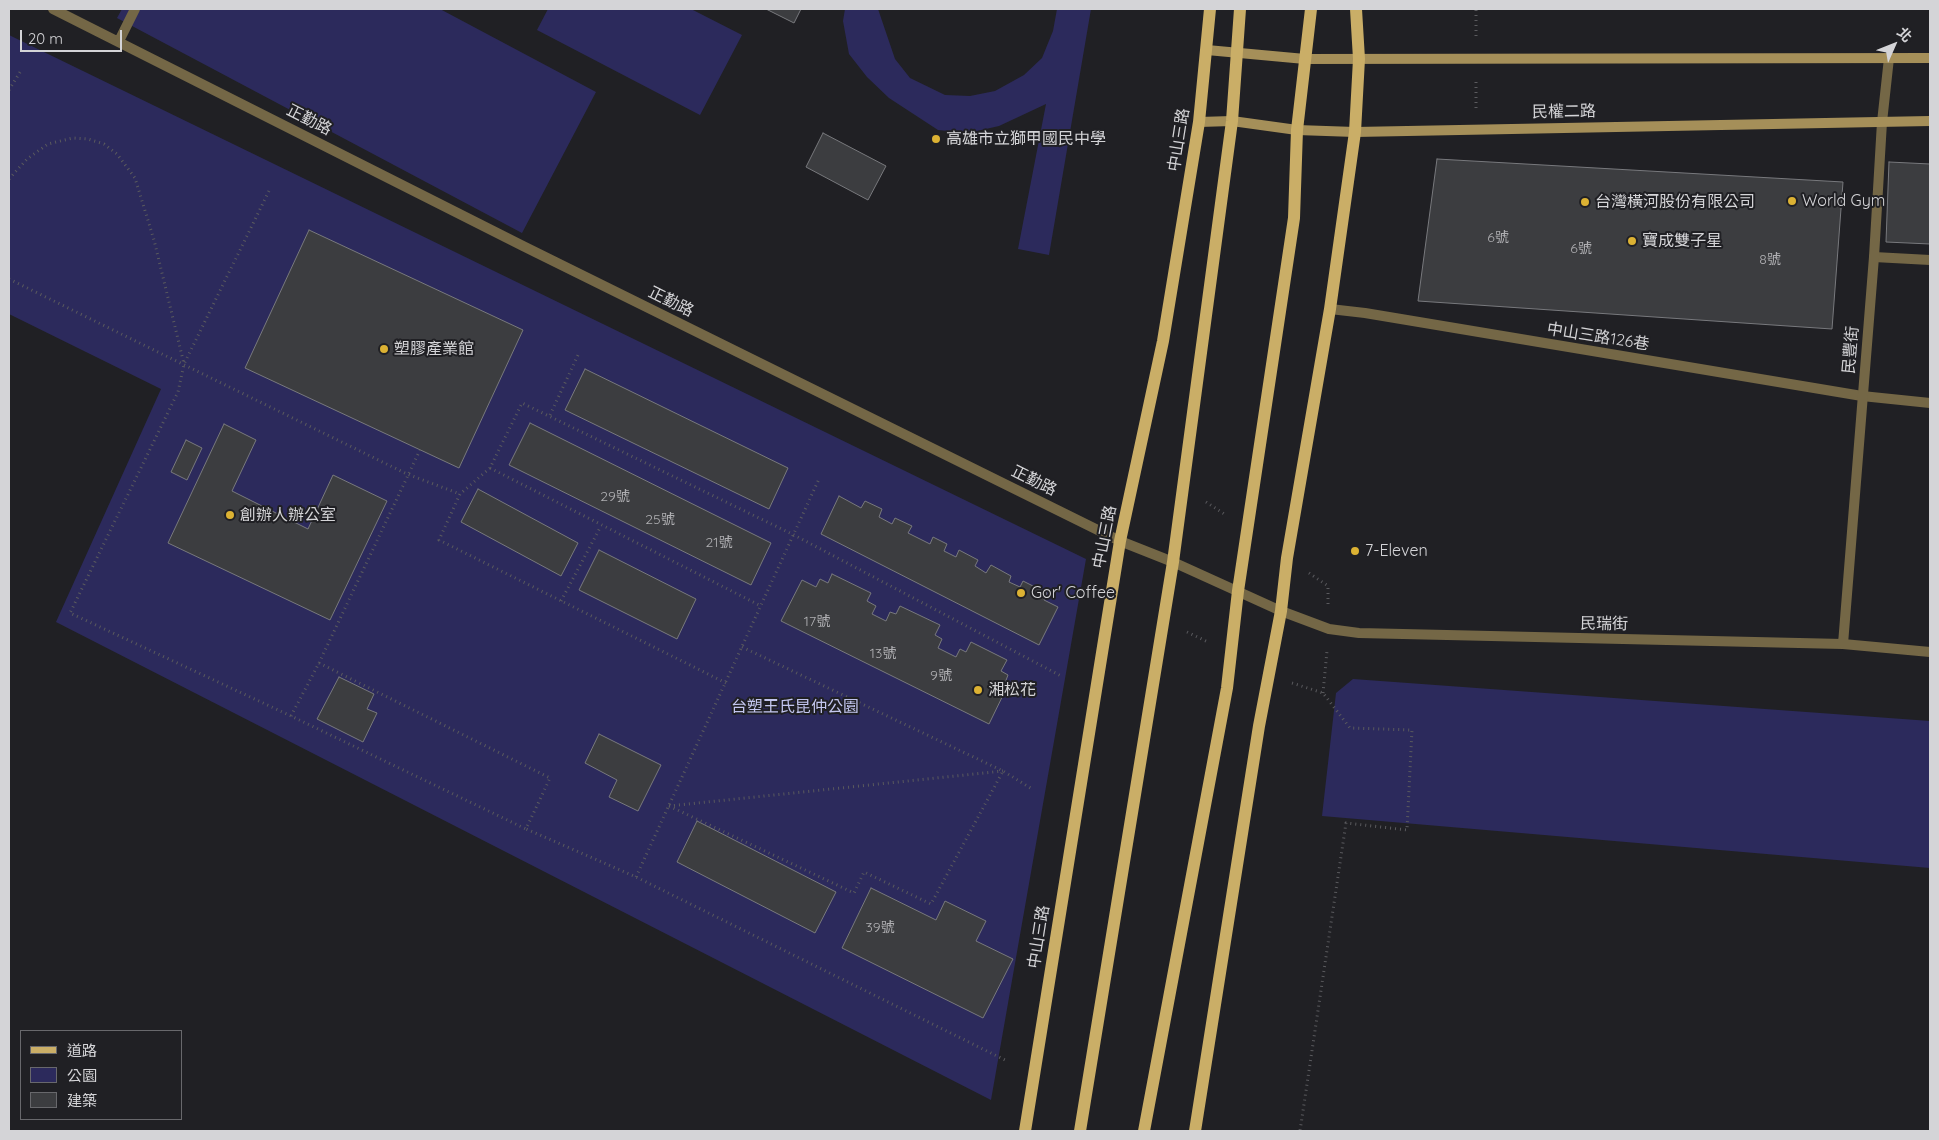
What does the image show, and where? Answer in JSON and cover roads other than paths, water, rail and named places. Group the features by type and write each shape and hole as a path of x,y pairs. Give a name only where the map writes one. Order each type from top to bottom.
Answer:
{"main road":[{"name":"中山三路","path":"1025,1131 1120,540 1163,341 1199,122 1210,9"},
{"path":"1080,1131 1162,619 1173,562 1232,121 1240,9"},
{"path":"1144,1131 1225,698 1238,591 1294,218 1297,130 1311,9"},
{"path":"1195,1131 1258,736 1281,611 1287,558 1330,309 1355,132 1359,60 1356,9"}],"street":[{"name":"正勤路","path":"53,9 523,246 1120,540 1281,611"},
{"path":"119,41 135,9"},
{"path":"1207,50 1305,59 1359,60 1930,58"},
{"name":"民豐街","path":"1843,644 1874,257 1882,122 1889,58"},
{"name":"民權二路","path":"1199,122 1232,121 1297,130 1355,132 1930,121"},
{"path":"1874,257 1930,260"},
{"name":"中山三路126巷","path":"1330,309 1365,313 1862,396 1930,403"},
{"name":"民瑞街","path":"1281,611 1330,629 1359,633 1843,644 1930,652"}],"place":[{"name":"高雄市立獅甲國民中學","path":"936,139"},
{"name":"World Gym","path":"1792,201"},
{"name":"台灣橫河股份有限公司","path":"1585,202"},
{"name":"寶成雙子星","path":"1632,241"},
{"name":"塑膠產業館","path":"384,349"},
{"name":"創辦人辦公室","path":"230,515"},
{"name":"7-Eleven","path":"1355,551"},
{"name":"Gor' Coffee","path":"1021,593"},
{"name":"湘松花","path":"978,690"}],"park label":[{"name":"台塑王氏昆仲公園","path":"795,707"}]}
